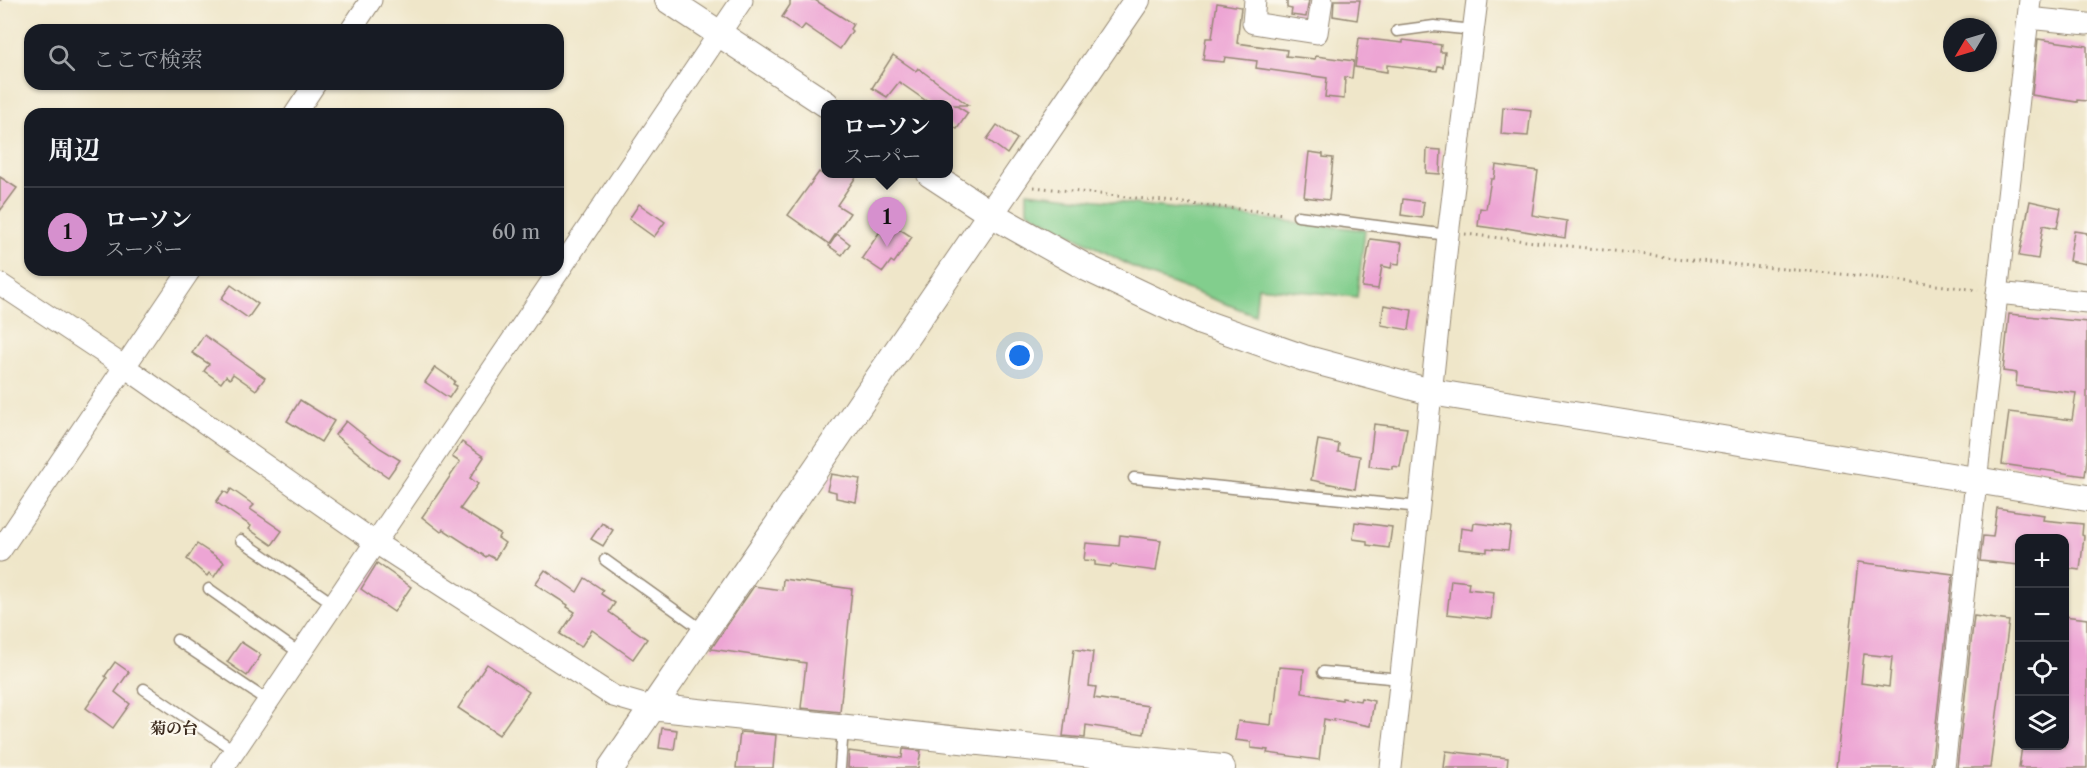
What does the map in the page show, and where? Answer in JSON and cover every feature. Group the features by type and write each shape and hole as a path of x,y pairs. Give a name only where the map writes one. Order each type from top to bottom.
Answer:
{"street":[{"path":"355,24 371,0"},
{"path":"668,0 821,102"},
{"path":"564,265 742,0"},
{"path":"611,768 1137,0"},
{"path":"1255,0 1253,23 1317,33 1322,0"},
{"path":"1391,768 1431,392 1477,0"},
{"path":"1944,768 2029,9 2087,24"},
{"path":"299,108 311,90"},
{"path":"936,178 991,214 1088,268 1201,322 1304,358 1431,392 2087,498"},
{"path":"0,551 186,276"},
{"path":"229,760 556,276"},
{"path":"0,284 376,543 613,696 651,707 1222,768"},
{"path":"1997,293 2087,302"}],"lane":[{"path":"1397,31 1434,26 1474,30"},
{"path":"1298,216 1449,233"},
{"path":"1134,478 1420,507"},
{"path":"242,540 334,604"},
{"path":"605,560 704,631"},
{"path":"209,589 301,654"},
{"path":"177,639 268,701"},
{"path":"1323,672 1401,679"},
{"path":"144,689 229,760"},
{"path":"840,768 843,728"}],"path":[{"path":"1014,181 1030,186 1298,216"},
{"path":"1449,233 1718,263 1863,276 1997,293"}],"green space":[{"path":"1027,192 1365,230 1357,297 1258,287 1255,315 1144,273 1027,211"}],"building":[{"path":"790,0 815,0 853,24 850,29 852,31 840,49 805,25 801,30 782,17 790,5"},
{"path":"1287,0 1309,0 1306,17 1291,15 1292,9 1287,8"},
{"path":"1334,0 1360,0 1357,20 1333,16"},
{"path":"1217,3 1241,7 1237,43 1287,50 1286,56 1315,59 1316,56 1354,61 1352,78 1345,77 1344,99 1325,97 1327,78 1256,68 1257,61 1225,57 1224,62 1203,60 1206,38 1212,38"},
{"path":"1359,38 1441,45 1440,52 1445,52 1443,67 1438,66 1437,71 1387,65 1387,72 1355,67"},
{"path":"2038,39 2087,46 2087,101 2077,100 2077,102 2032,95"},
{"path":"893,55 916,71 918,68 968,105 955,105 968,113 957,129 953,126 953,100 925,100 899,82 887,97 872,88"},
{"path":"1503,107 1531,110 1528,136 1501,134"},
{"path":"997,125 1017,139 1007,154 987,139"},
{"path":"1427,149 1441,150 1440,174 1426,173"},
{"path":"1309,152 1333,158 1329,200 1304,197"},
{"path":"1496,165 1538,171 1532,215 1567,221 1565,238 1506,228 1506,230 1478,226 1480,208 1486,209"},
{"path":"819,172 821,178 855,178 837,205 850,213 829,244 788,215"},
{"path":"0,177 17,188 0,211"},
{"path":"1403,199 1424,202 1422,218 1401,215"},
{"path":"2030,201 2061,208 2057,228 2043,225 2038,259 2019,256"},
{"path":"639,204 665,222 654,237 629,219"},
{"path":"887,221 912,237 894,263 891,261 883,272 862,258"},
{"path":"2074,231 2087,233 2087,264 2069,261"},
{"path":"837,234 850,244 842,255 829,246"},
{"path":"1370,239 1402,243 1399,264 1392,263 1391,268 1382,266 1378,289 1362,287"},
{"path":"231,285 258,304 248,318 221,299"},
{"path":"1384,305 1412,310 1409,330 1381,325"},
{"path":"2009,314 2087,322 2085,476 2002,464 2009,412 2072,420 2076,393 2016,386 2017,373 2003,371"},
{"path":"204,335 265,378 256,390 233,374 230,379 226,376 221,383 204,371 209,364 192,353"},
{"path":"435,367 455,381 453,384 457,386 449,398 425,382"},
{"path":"300,400 334,421 321,442 287,421"},
{"path":"346,421 380,448 400,460 388,477 335,435"},
{"path":"1374,424 1407,428 1400,467 1392,466 1392,469 1369,466"},
{"path":"1318,440 1339,444 1338,452 1360,456 1355,489 1311,480"},
{"path":"462,442 484,457 470,478 478,484 460,509 500,534 498,538 505,543 495,559 488,555 486,557 443,529 441,532 422,517 460,462 452,457"},
{"path":"831,474 860,479 856,502 836,498 836,492 827,490"},
{"path":"231,489 254,505 250,509 282,531 272,545 249,529 251,526 216,502 224,491 228,494"},
{"path":"1997,508 2044,515 2043,520 2083,524 2080,570 2069,569 2069,534 2015,534 2015,565 1980,561 1983,536 1993,537"},
{"path":"1355,522 1392,527 1389,548 1367,545 1367,541 1353,539"},
{"path":"602,523 613,530 603,546 591,539"},
{"path":"1474,523 1511,527 1508,550 1487,548 1487,552 1459,549 1461,528 1473,530"},
{"path":"1120,535 1161,540 1156,571 1095,565 1095,561 1084,560 1086,543 1119,546"},
{"path":"197,544 224,562 214,577 209,573 207,576 187,559"},
{"path":"1858,562 1953,574 1931,768 1836,768","holes":["1864,654 1892,657 1889,687 1861,683"]},
{"path":"377,563 411,587 394,612 361,589"},
{"path":"545,570 577,592 585,578 603,590 601,594 615,603 609,612 647,639 633,659 592,630 581,647 560,634 575,612 535,584"},
{"path":"783,579 852,589 840,712 801,708 806,663 711,649 754,586 782,590"},
{"path":"1451,580 1469,582 1468,589 1494,592 1491,619 1447,614"},
{"path":"1974,616 2009,621 1990,768 1957,768"},
{"path":"2069,617 2087,619 2087,768 2019,768 2021,750 2069,750"},
{"path":"241,642 261,655 247,676 227,662"},
{"path":"1074,649 1093,652 1089,686 1096,687 1094,698 1148,706 1144,734 1086,725 1085,738 1063,736"},
{"path":"115,662 129,672 115,692 130,704 113,728 86,708"},
{"path":"487,664 529,692 499,735 458,708"},
{"path":"1279,667 1304,669 1302,693 1342,700 1342,698 1360,701 1361,698 1374,701 1370,726 1324,719 1319,760 1267,753 1268,750 1251,748 1251,742 1235,740 1238,721 1271,725"},
{"path":"662,728 677,730 674,750 659,748"},
{"path":"740,732 776,735 773,768 736,768"},
{"path":"903,749 921,751 918,768 848,768 849,751 902,758"},
{"path":"1446,751 1508,758 1507,768 1444,768"}],"place":[{"name":"ローソン","path":"887,247"}],"district":[{"name":"菊の台","path":"174,728"}]}
